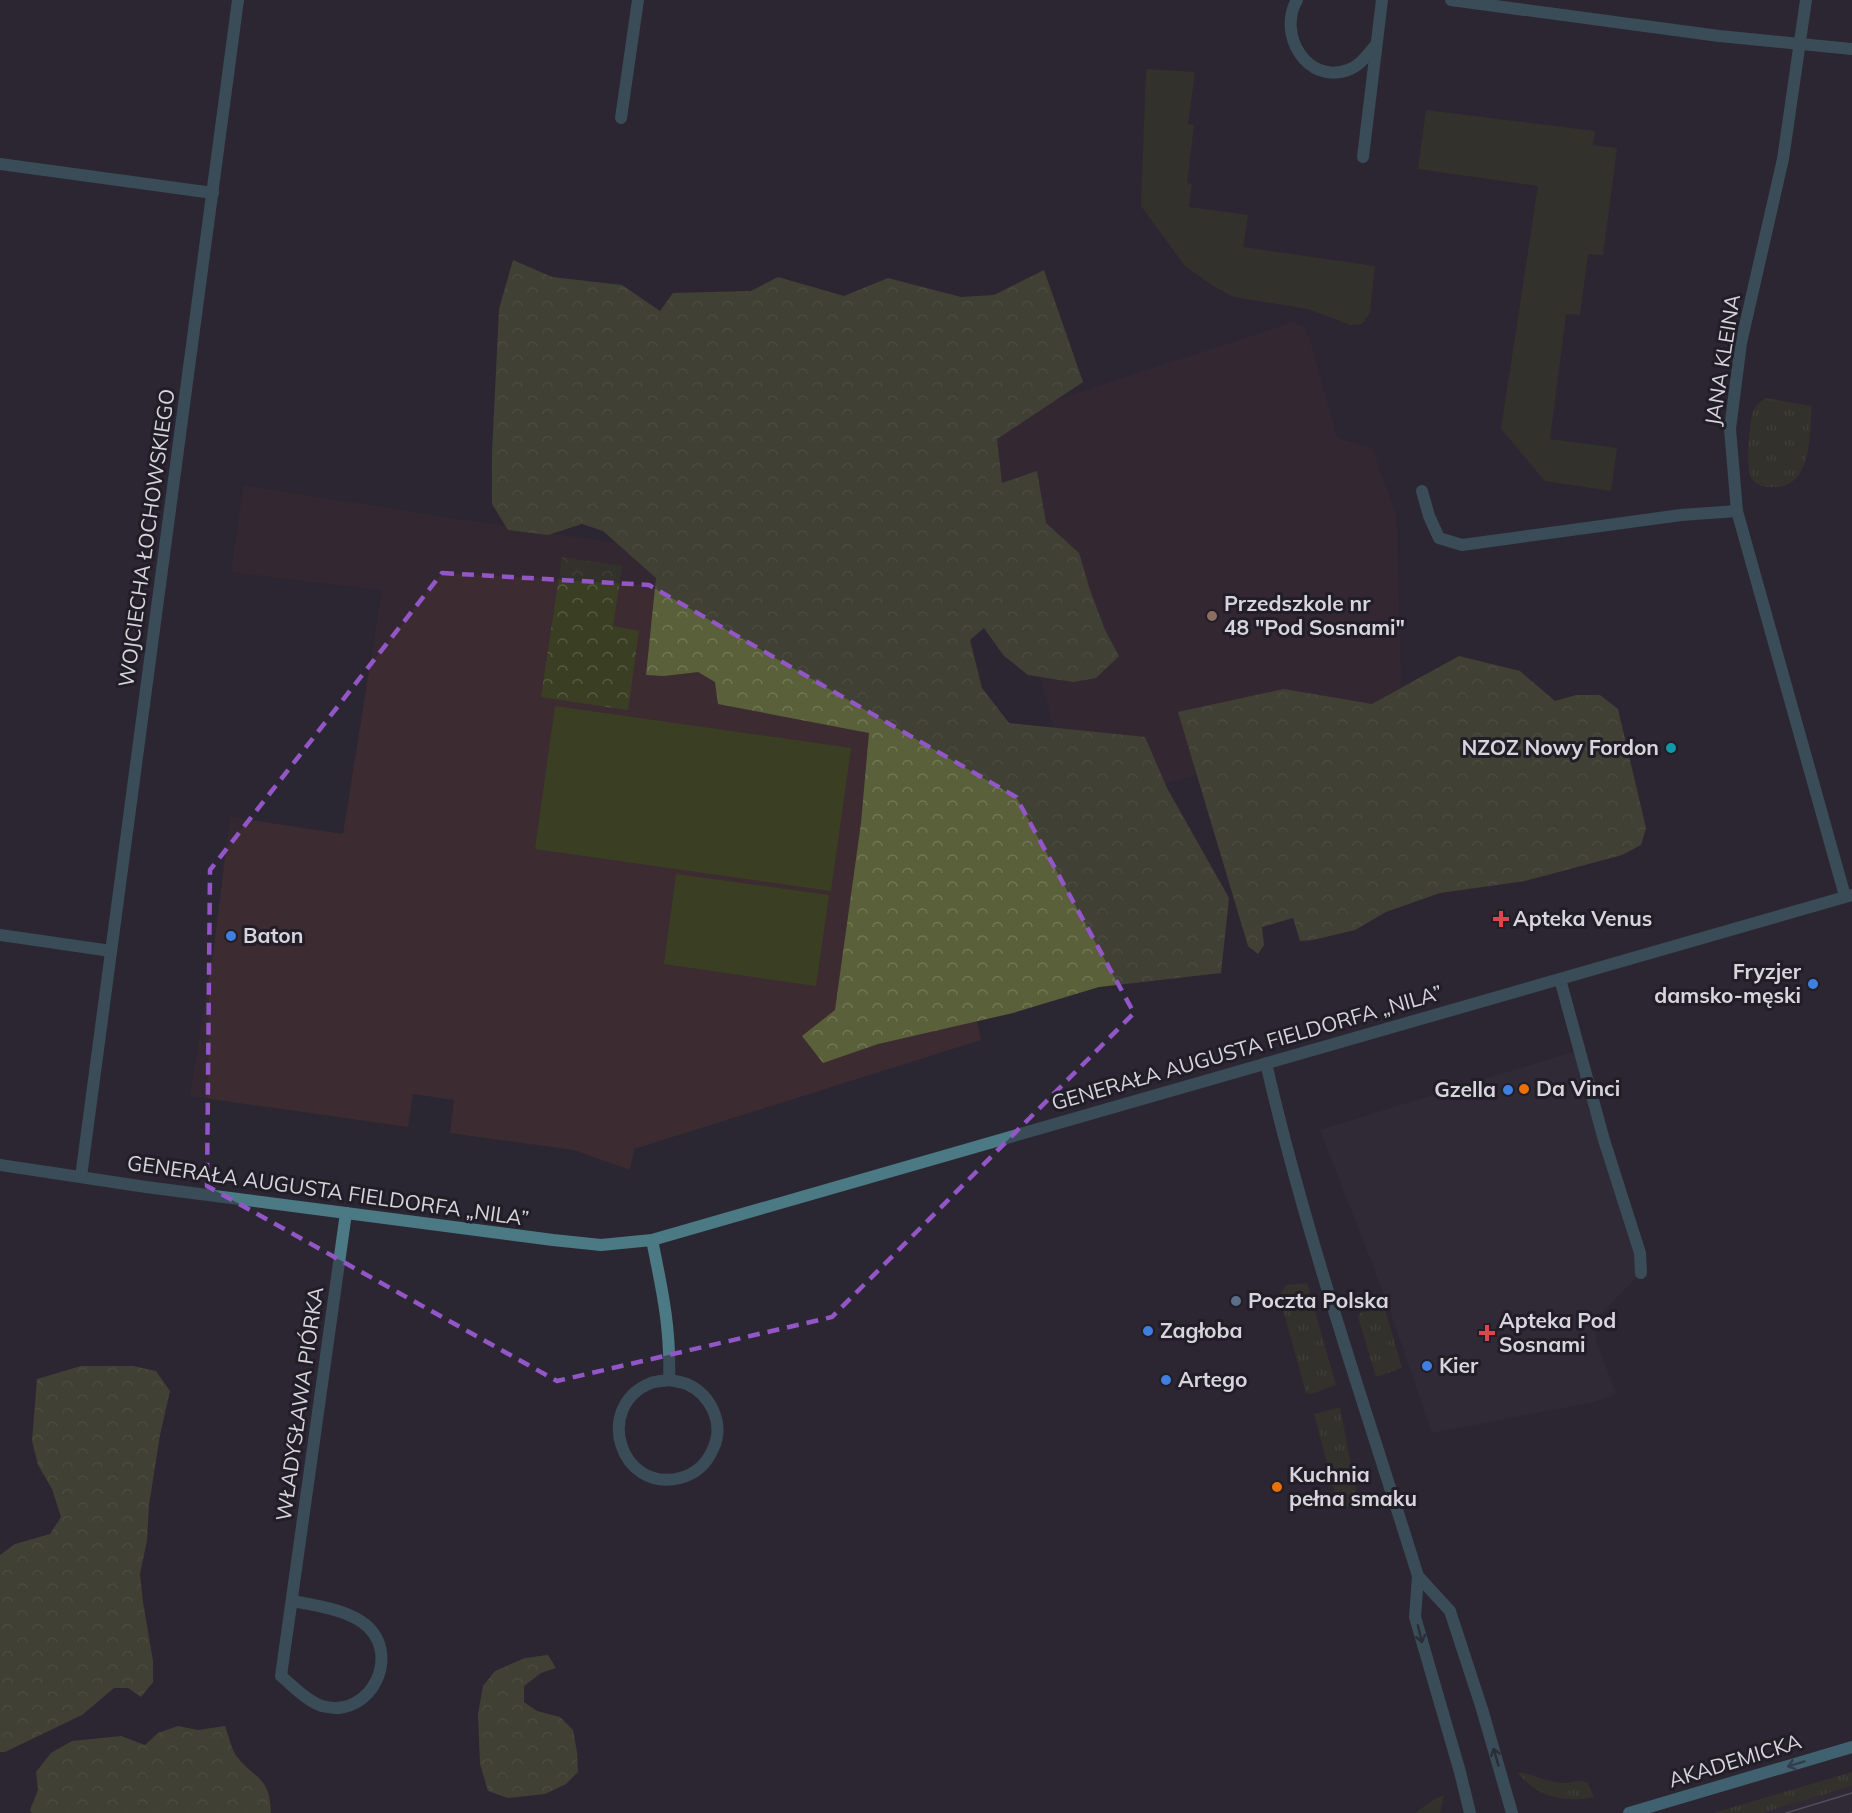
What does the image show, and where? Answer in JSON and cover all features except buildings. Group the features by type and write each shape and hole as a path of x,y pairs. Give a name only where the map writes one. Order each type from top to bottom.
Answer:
{"street":[{"name":"WOJCIECHA ŁOCHOWSKIEGO","path":"81,1177 238,0"},
{"path":"621,118 638,0"},
{"path":"1297,0 1291,20 1292,39 1300,57 1313,66 1327,72 1346,71 1360,64 1375,46"},
{"path":"1363,158 1382,0"},
{"path":"1451,0 1719,36 1852,49"},
{"name":"JANA KLEINA","path":"1806,0 1783,159 1741,343 1730,429 1737,511 1849,895"},
{"path":"0,164 213,193"},
{"path":"1422,491 1429,516 1439,538 1462,545 1681,515 1737,511"},
{"name":"GENERAŁA AUGUSTA FIELDORFA „NILA”","path":"0,1166 601,1245 652,1240 1849,895"},
{"path":"0,935 111,951"},
{"path":"1560,979 1604,1140 1640,1253 1641,1273"},
{"path":"1266,1063 1282,1132 1336,1316 1418,1576 1415,1617 1470,1813"},
{"name":"WŁADYSŁAWA PIÓRKA","path":"292,1601 352,1616 373,1631 381,1653 381,1672 371,1691 363,1699 339,1708 321,1706 281,1676 346,1213"},
{"path":"652,1240 668,1321 669,1380"},
{"path":"669,1380 685,1383 700,1392 711,1406 718,1425 716,1442 709,1458 702,1466 688,1476 662,1480 645,1475 631,1464 620,1444 618,1427 622,1410 636,1391 651,1382 669,1380"},
{"path":"1418,1576 1450,1611 1482,1709 1512,1813"},
{"name":"AKADEMICKA","path":"1629,1813 1852,1747"}],"highlighted area":[{"path":"442,573 649,585 1016,797 1134,1013 832,1317 557,1381 207,1186 210,870"}],"shaded area":[{"name":"Przedszkole nr 48 \"Pod Sosnami\"","path":"1293,322 1306,328 1337,438 1372,448 1396,515 1402,717 1075,809 975,427"},
{"path":"244,486 851,578 955,917 981,1040 634,1149 630,1170 574,1150 450,1133 454,1100 413,1094 408,1127 190,1096 214,947 230,817 343,834 382,590 231,572"},
{"path":"1579,1050 1641,1273 1596,1319 1596,1340 1616,1394 1594,1402 1432,1433 1387,1302 1320,1130"},
{"path":"1852,1786 1852,1813 1761,1813"}],"green space":[{"path":"1146,69 1195,72 1188,124 1194,125 1187,183 1192,184 1189,207 1248,215 1243,247 1375,266 1370,313 1362,324 1351,325 1308,309 1234,297 1213,286 1185,266 1141,206"},
{"path":"1426,110 1595,131 1593,145 1617,148 1603,255 1588,254 1580,315 1566,314 1550,439 1617,448 1611,491 1545,481 1501,429 1538,186 1418,169"},
{"path":"513,260 552,277 622,285 660,311 673,293 751,291 778,277 844,296 888,278 961,297 994,295 1044,270 1083,382 997,439 1002,483 1037,471 1046,523 1079,553 1105,630 1119,656 1096,678 1073,682 1028,675 1004,656 984,628 970,640 982,688 1009,723 1145,737 1167,788 1229,898 1221,973 1099,987 1013,1013 878,1044 823,1063 802,1036 835,1010 861,823 869,733 718,704 715,682 698,672 664,676 646,675 656,578 603,531 582,524 548,535 508,530 492,504 492,453 499,309"},
{"path":"1765,398 1812,406 1809,445 1802,470 1795,480 1785,486 1759,485 1752,480 1749,472 1753,412"},
{"path":"562,557 622,566 613,626 639,631 628,710 541,697"},
{"path":"1459,656 1520,671 1555,701 1576,695 1600,695 1618,709 1646,828 1641,845 1622,855 1525,881 1440,893 1386,912 1355,930 1313,940 1300,941 1293,918 1262,927 1264,945 1258,954 1248,946 1178,712 1284,689 1372,704"},
{"path":"555,706 851,748 831,891 535,849"},
{"path":"676,874 829,895 816,986 664,964"},
{"path":"1307,1283 1336,1385 1312,1394 1306,1393 1279,1295 1287,1285"},
{"path":"1384,1306 1402,1368 1376,1377 1358,1317 1360,1313"},
{"path":"81,1366 133,1366 156,1371 170,1391 160,1435 149,1505 147,1540 140,1574 153,1661 153,1682 141,1697 128,1688 114,1688 82,1715 5,1752 0,1752 0,1555 15,1544 50,1534 61,1517 52,1489 38,1465 32,1441 37,1379"},
{"path":"1340,1407 1359,1506 1339,1508 1314,1414"},
{"path":"548,1655 556,1668 541,1673 524,1686 524,1702 537,1711 560,1717 573,1730 578,1772 566,1784 545,1794 508,1798 488,1791 480,1764 478,1714 483,1686 495,1671 525,1658"},
{"path":"178,1726 198,1730 225,1726 236,1755 265,1786 271,1813 32,1813 30,1810 38,1790 36,1772 51,1753 72,1741 121,1736 145,1745 158,1733"},
{"path":"1852,1772 1852,1786 1761,1813 1713,1813"},
{"path":"1518,1773 1559,1783 1579,1781 1588,1783 1594,1797 1562,1799 1553,1797 1534,1788"},
{"path":"1444,1795 1440,1813 1415,1813 1433,1800"}],"tram line":[{"path":"1786,1813 1852,1793"}],"place":[{"name":"Przedszkole nr 48 \"Pod Sosnami\"","path":"1212,616"},
{"name":"NZOZ Nowy Fordon","path":"1671,748"},
{"name":"Apteka Venus","path":"1501,919"},
{"name":"Baton","path":"231,936"},
{"name":"Fryzjer damsko-męski","path":"1813,984"},
{"name":"Da Vinci","path":"1524,1089"},
{"name":"Gzella","path":"1508,1090"},
{"name":"Poczta Polska","path":"1236,1301"},
{"name":"Zagłoba","path":"1148,1331"},
{"name":"Apteka Pod Sosnami","path":"1487,1333"},
{"name":"Kier","path":"1427,1366"},
{"name":"Artego","path":"1166,1380"},
{"name":"Kuchnia pełna smaku","path":"1277,1487"}]}
